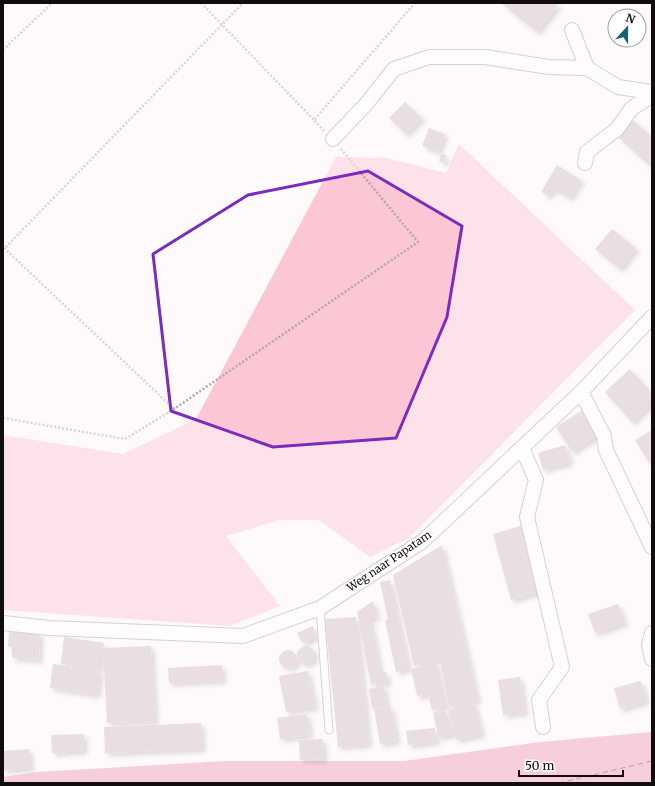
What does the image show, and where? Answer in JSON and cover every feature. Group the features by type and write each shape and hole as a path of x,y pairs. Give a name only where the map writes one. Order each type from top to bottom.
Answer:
{"street":[{"path":"572,30 587,68"},
{"path":"333,139 367,103 394,69 429,57 484,57 549,67 587,68 618,87 652,92"},
{"path":"585,163 586,152 617,129 632,108 652,96"},
{"name":"Weg naar Papatam","path":"3,624 49,628 243,636 320,608 423,541 581,392 652,317"},
{"path":"581,392 604,436 606,450 652,547"},
{"path":"522,448 536,480 528,517 562,667 539,700 543,727"},
{"path":"652,632 649,645 652,660"}],"lane":[{"path":"320,608 329,730"}],"path":[{"path":"3,50 52,3"},
{"path":"3,418 125,439 174,409 418,242 333,139 202,3"},
{"path":"174,409 4,249 243,3"},
{"path":"314,120 414,3"}],"highlighted area":[{"path":"368,171 462,226 447,317 396,438 273,447 171,411 153,254 248,195"}],"shaded area":[{"path":"459,144 635,310 409,538 370,557 319,520 279,520 226,536 280,606 230,626 3,610 3,435 123,454 196,419 336,157 387,158 446,173"},
{"path":"652,732 652,783 3,783 3,777 37,772 226,761 404,761 540,742"}],"building":[{"path":"556,3 558,5 537,32 502,4"},
{"path":"405,102 422,118 406,134 389,118"},
{"path":"633,120 652,137 652,168 618,137"},
{"path":"429,128 445,134 438,152 422,146"},
{"path":"441,154 446,155 444,163 439,161"},
{"path":"557,165 581,180 570,198 553,189 549,196 541,192"},
{"path":"612,229 636,248 620,269 595,249"},
{"path":"630,369 652,393 652,403 632,422 605,392"},
{"path":"584,409 600,434 572,452 556,427"},
{"path":"652,430 652,463 650,464 635,440"},
{"path":"565,445 570,462 543,470 538,453"},
{"path":"521,526 539,592 511,600 493,534"},
{"path":"442,545 478,700 449,706 440,660 414,666 393,575"},
{"path":"390,580 409,669 396,672 385,620 388,619 380,582"},
{"path":"373,601 377,617 370,618 381,673 386,672 388,682 371,685 357,612"},
{"path":"618,604 625,623 595,633 588,614"},
{"path":"356,617 369,744 338,747 325,619"},
{"path":"313,626 317,637 302,643 297,633"},
{"path":"9,632 40,633 39,660 12,658 12,647 8,647"},
{"path":"64,637 104,643 101,669 61,664"},
{"path":"151,646 155,721 107,723 103,648"},
{"path":"306,646 312,649 315,655 312,661 306,664 300,661 297,655 300,649"},
{"path":"288,650 294,653 297,659 294,665 288,668 282,665 279,659 282,653"},
{"path":"436,663 447,706 432,710 428,694 417,696 411,669"},
{"path":"53,664 100,671 97,695 50,688"},
{"path":"222,665 223,680 169,683 168,668"},
{"path":"308,671 315,707 286,712 279,676"},
{"path":"520,677 525,712 503,715 498,680"},
{"path":"641,681 647,701 620,709 614,688"},
{"path":"384,686 387,706 372,708 369,689"},
{"path":"474,703 482,734 456,740 448,710"},
{"path":"391,707 397,741 380,744 374,709"},
{"path":"446,710 453,734 439,738 433,713"},
{"path":"307,714 310,735 280,739 277,718"},
{"path":"201,723 202,749 105,753 104,727"},
{"path":"435,728 436,742 408,745 406,731"},
{"path":"84,734 84,751 52,753 51,735"},
{"path":"323,739 324,759 300,760 299,740"},
{"path":"29,749 31,768 3,770 3,751"}],"ferry route":[{"path":"559,783 652,761"}]}
